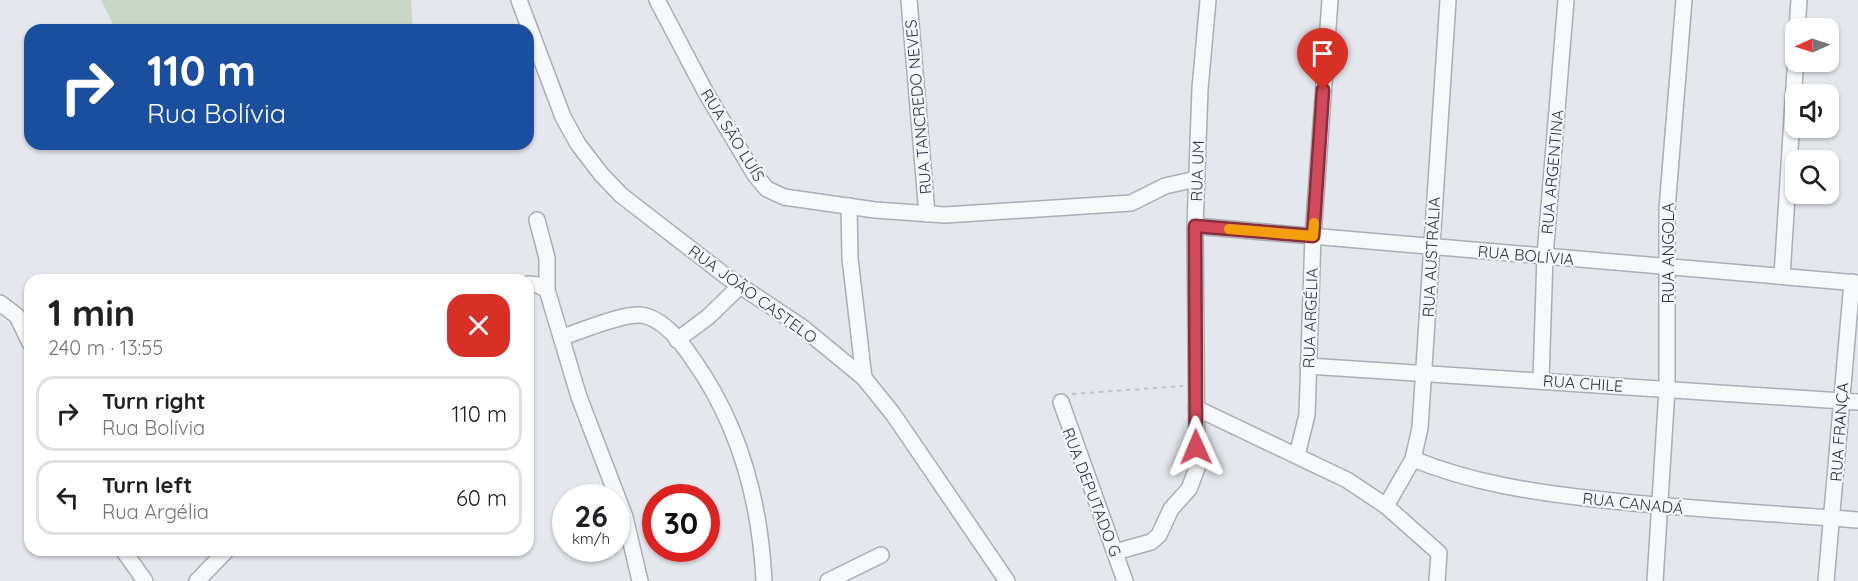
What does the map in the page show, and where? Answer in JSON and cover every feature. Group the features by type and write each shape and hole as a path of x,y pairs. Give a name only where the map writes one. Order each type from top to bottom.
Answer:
{"street":[{"name":"RUA JOÃO CASTELO","path":"519,0 528,24"},
{"name":"RUA TANCREDO NEVES","path":"909,0 927,214"},
{"name":"RUA UM","path":"1115,552 1151,542 1159,535 1171,509 1189,489 1197,468 1196,179 1208,0"},
{"name":"RUA ARGÉLIA","path":"1297,455 1307,415 1313,236 1330,0"},
{"name":"RUA AUSTRÁLIA","path":"1386,506 1413,459 1420,428 1448,0"},
{"name":"RUA ARGENTINA","path":"1541,380 1545,256 1566,0"},
{"name":"RUA ANGOLA","path":"1654,581 1667,389 1669,326 1666,267 1667,209 1684,0"},
{"path":"1798,18 1799,0"},
{"name":"RUA SÃO LUÍS","path":"662,1 706,93 760,183 784,197 927,214 1004,212 1131,203 1165,186 1196,179"},
{"name":"RUA JOÃO CASTELO","path":"534,40 563,117 578,144 601,174 621,195 740,286 802,327 864,378 893,414 1007,581"},
{"path":"1782,276 1795,72"},
{"path":"849,206 850,258 864,378"},
{"path":"537,220 547,258 547,290 579,396 625,517 640,581"},
{"name":"RUA BOLÍVIA","path":"1195,226 1855,283"},
{"name":"RUA FRANÇA","path":"1826,581 1841,401 1855,283"},
{"path":"534,286 547,290"},
{"path":"677,340 708,317 740,286"},
{"path":"0,303 17,316 24,331"},
{"path":"563,337 641,315 658,321 677,340 719,400 736,436 757,507 764,581"},
{"name":"RUA CHILE","path":"1308,366 1858,402"},
{"name":"RUA DEPUTADO G","path":"1061,402 1125,581"},
{"path":"1196,408 1347,480 1386,506 1439,552 1440,564 1437,581"},
{"name":"RUA CANADÁ","path":"1413,459 1457,475 1504,487 1659,507 1858,520"},
{"path":"828,581 881,555"},
{"path":"127,556 145,581"},
{"path":"197,581 221,556"}],"path":[{"path":"1061,402 1067,396 1081,392 1196,386"}],"green space":[{"path":"101,0 411,0 413,24 113,24"}],"slow traffic":[{"path":"1229,229 1313,236 1314,223"}],"route":[{"path":"1196,447 1195,226 1313,236 1323,90"}]}
